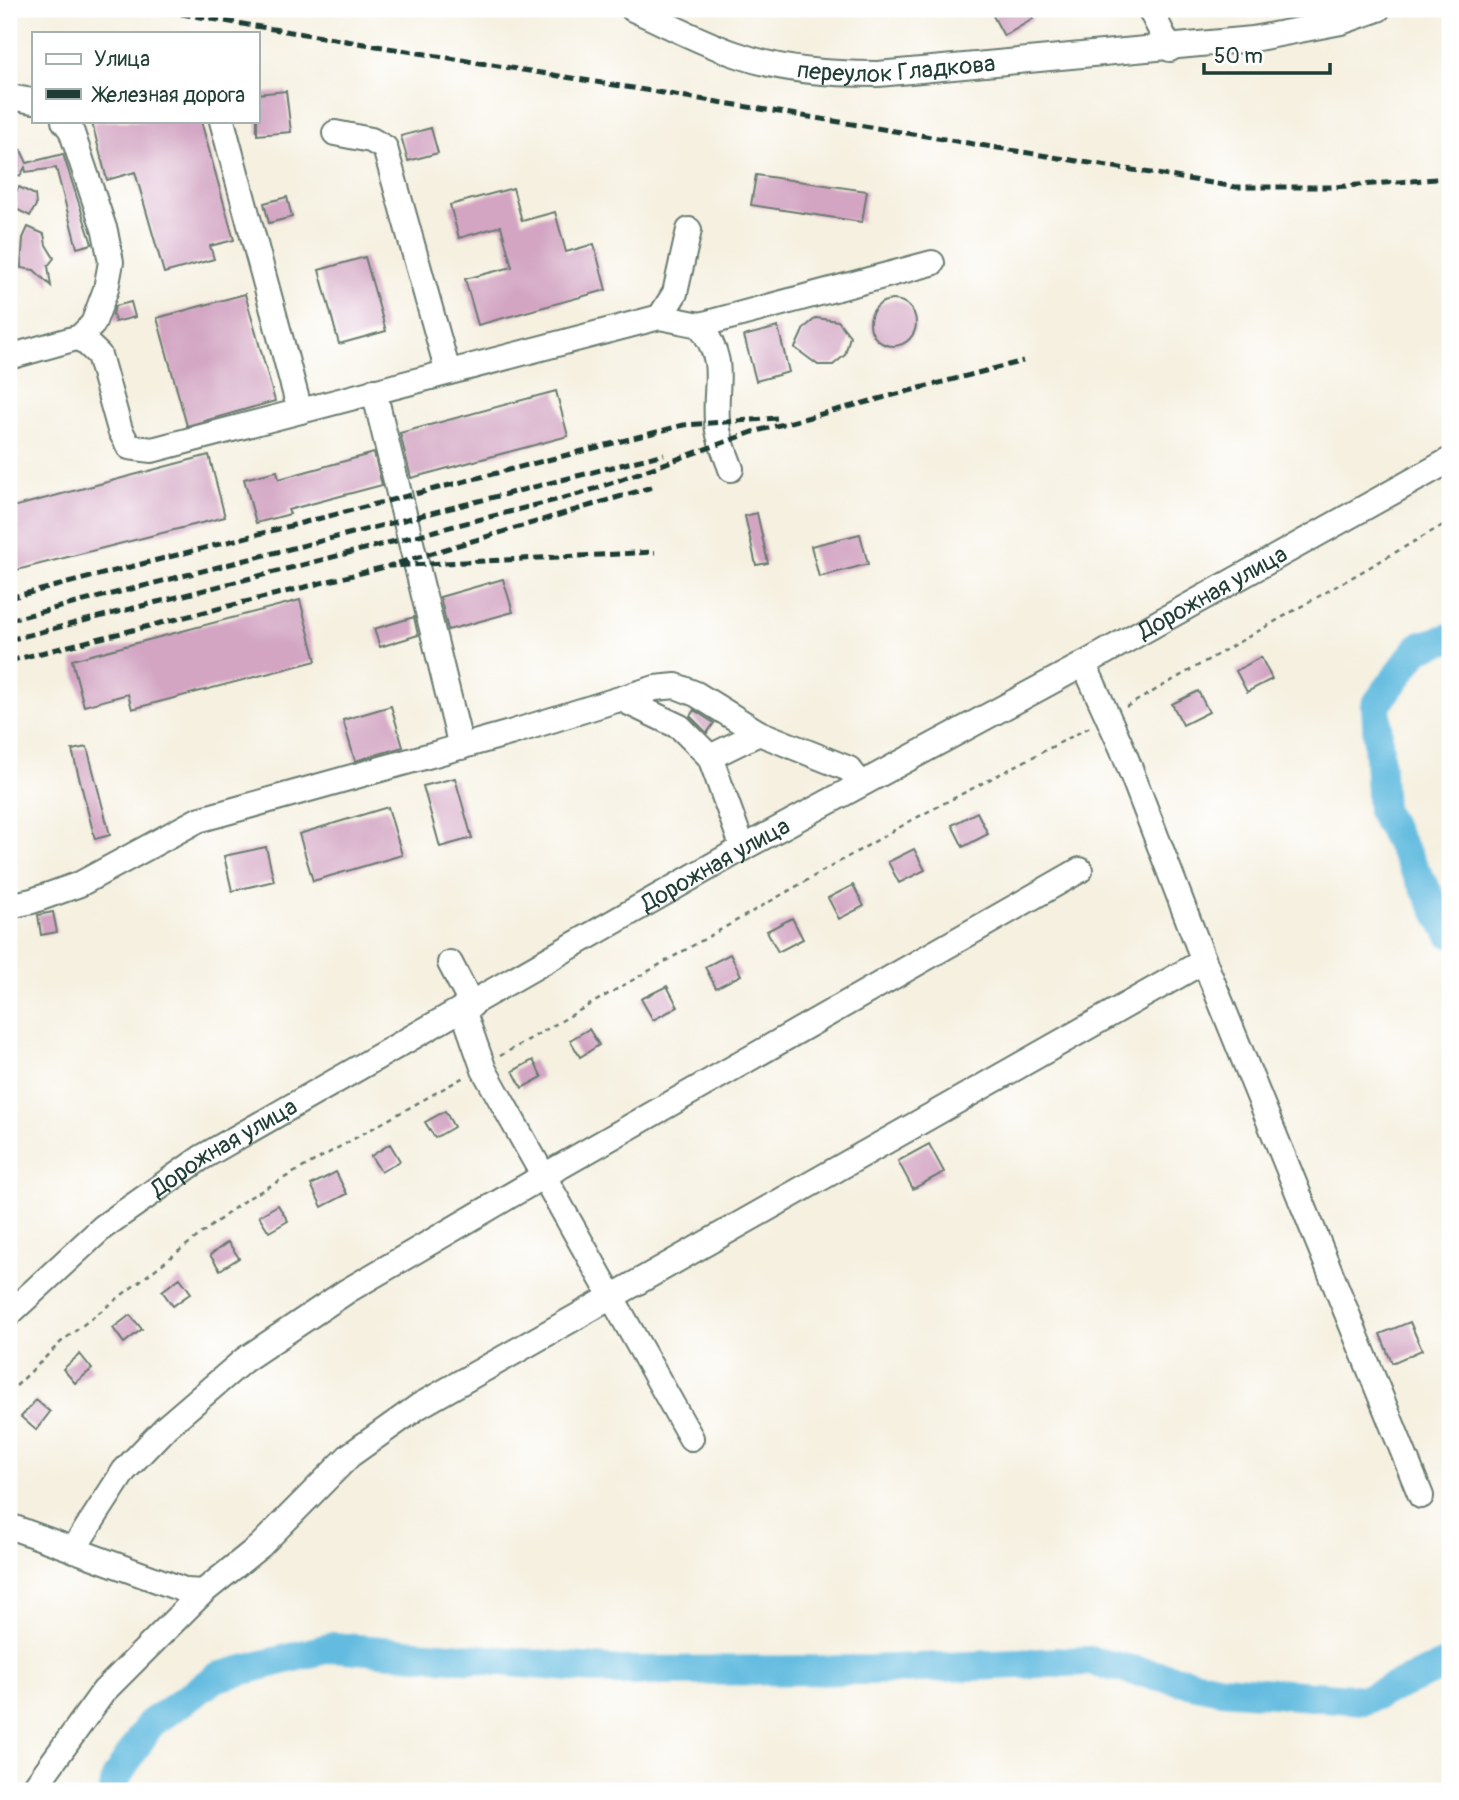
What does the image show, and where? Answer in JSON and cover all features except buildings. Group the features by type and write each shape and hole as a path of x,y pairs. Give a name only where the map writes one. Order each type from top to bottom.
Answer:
{"street":[{"name":"переулок Гладкова","path":"633,9 737,55 784,68 829,74 878,74 1253,40 1341,22 1378,9"},
{"path":"1150,9 1170,49"},
{"path":"9,97 32,101"},
{"path":"9,357 80,337 93,324 106,289 111,262 105,231 71,130 65,122"},
{"path":"222,122 300,411"},
{"path":"335,133 371,140 385,148 448,372"},
{"path":"660,317 675,293 689,230"},
{"path":"80,337 99,355 120,430 129,447 152,450 660,317 700,325 932,263"},
{"path":"700,325 710,339 720,369 716,423 731,469"},
{"path":"374,391 461,747"},
{"name":"Дорожная улица","path":"9,1314 103,1227 201,1158 468,1008 743,848 1084,664 1450,460"},
{"path":"1084,664 1108,717 1421,1496"},
{"path":"9,905 32,901 80,884 198,820 461,747 654,688 676,686 696,694 759,733 849,769 860,783"},
{"path":"621,699 680,727 710,757 743,848"},
{"path":"710,757 759,733"},
{"path":"74,1550 124,1471 166,1427 244,1360 348,1291 542,1177 1080,870"},
{"path":"32,1791 104,1691 203,1592 260,1546 350,1455 419,1406 1204,961"},
{"path":"450,963 468,1008 483,1066 542,1177 691,1438"},
{"path":"9,1526 187,1591 203,1592"}],"path":[{"path":"9,1393 61,1342 245,1200 914,819 1108,717 1450,521"}],"waterway":[{"path":"1450,638 1419,647 1376,705 1382,811 1450,933"},
{"path":"114,1791 116,1778 150,1724 217,1677 333,1647 618,1671 871,1670 1089,1661 1221,1689 1364,1700 1450,1663"}],"railway":[{"path":"151,9 1236,187 1333,187 1450,178"},
{"path":"9,640 583,493 753,432 1023,361"},
{"path":"9,598 684,425 778,418"},
{"path":"9,620 664,454"},
{"path":"652,487 389,566 655,552"},
{"path":"9,661 389,566"}]}
